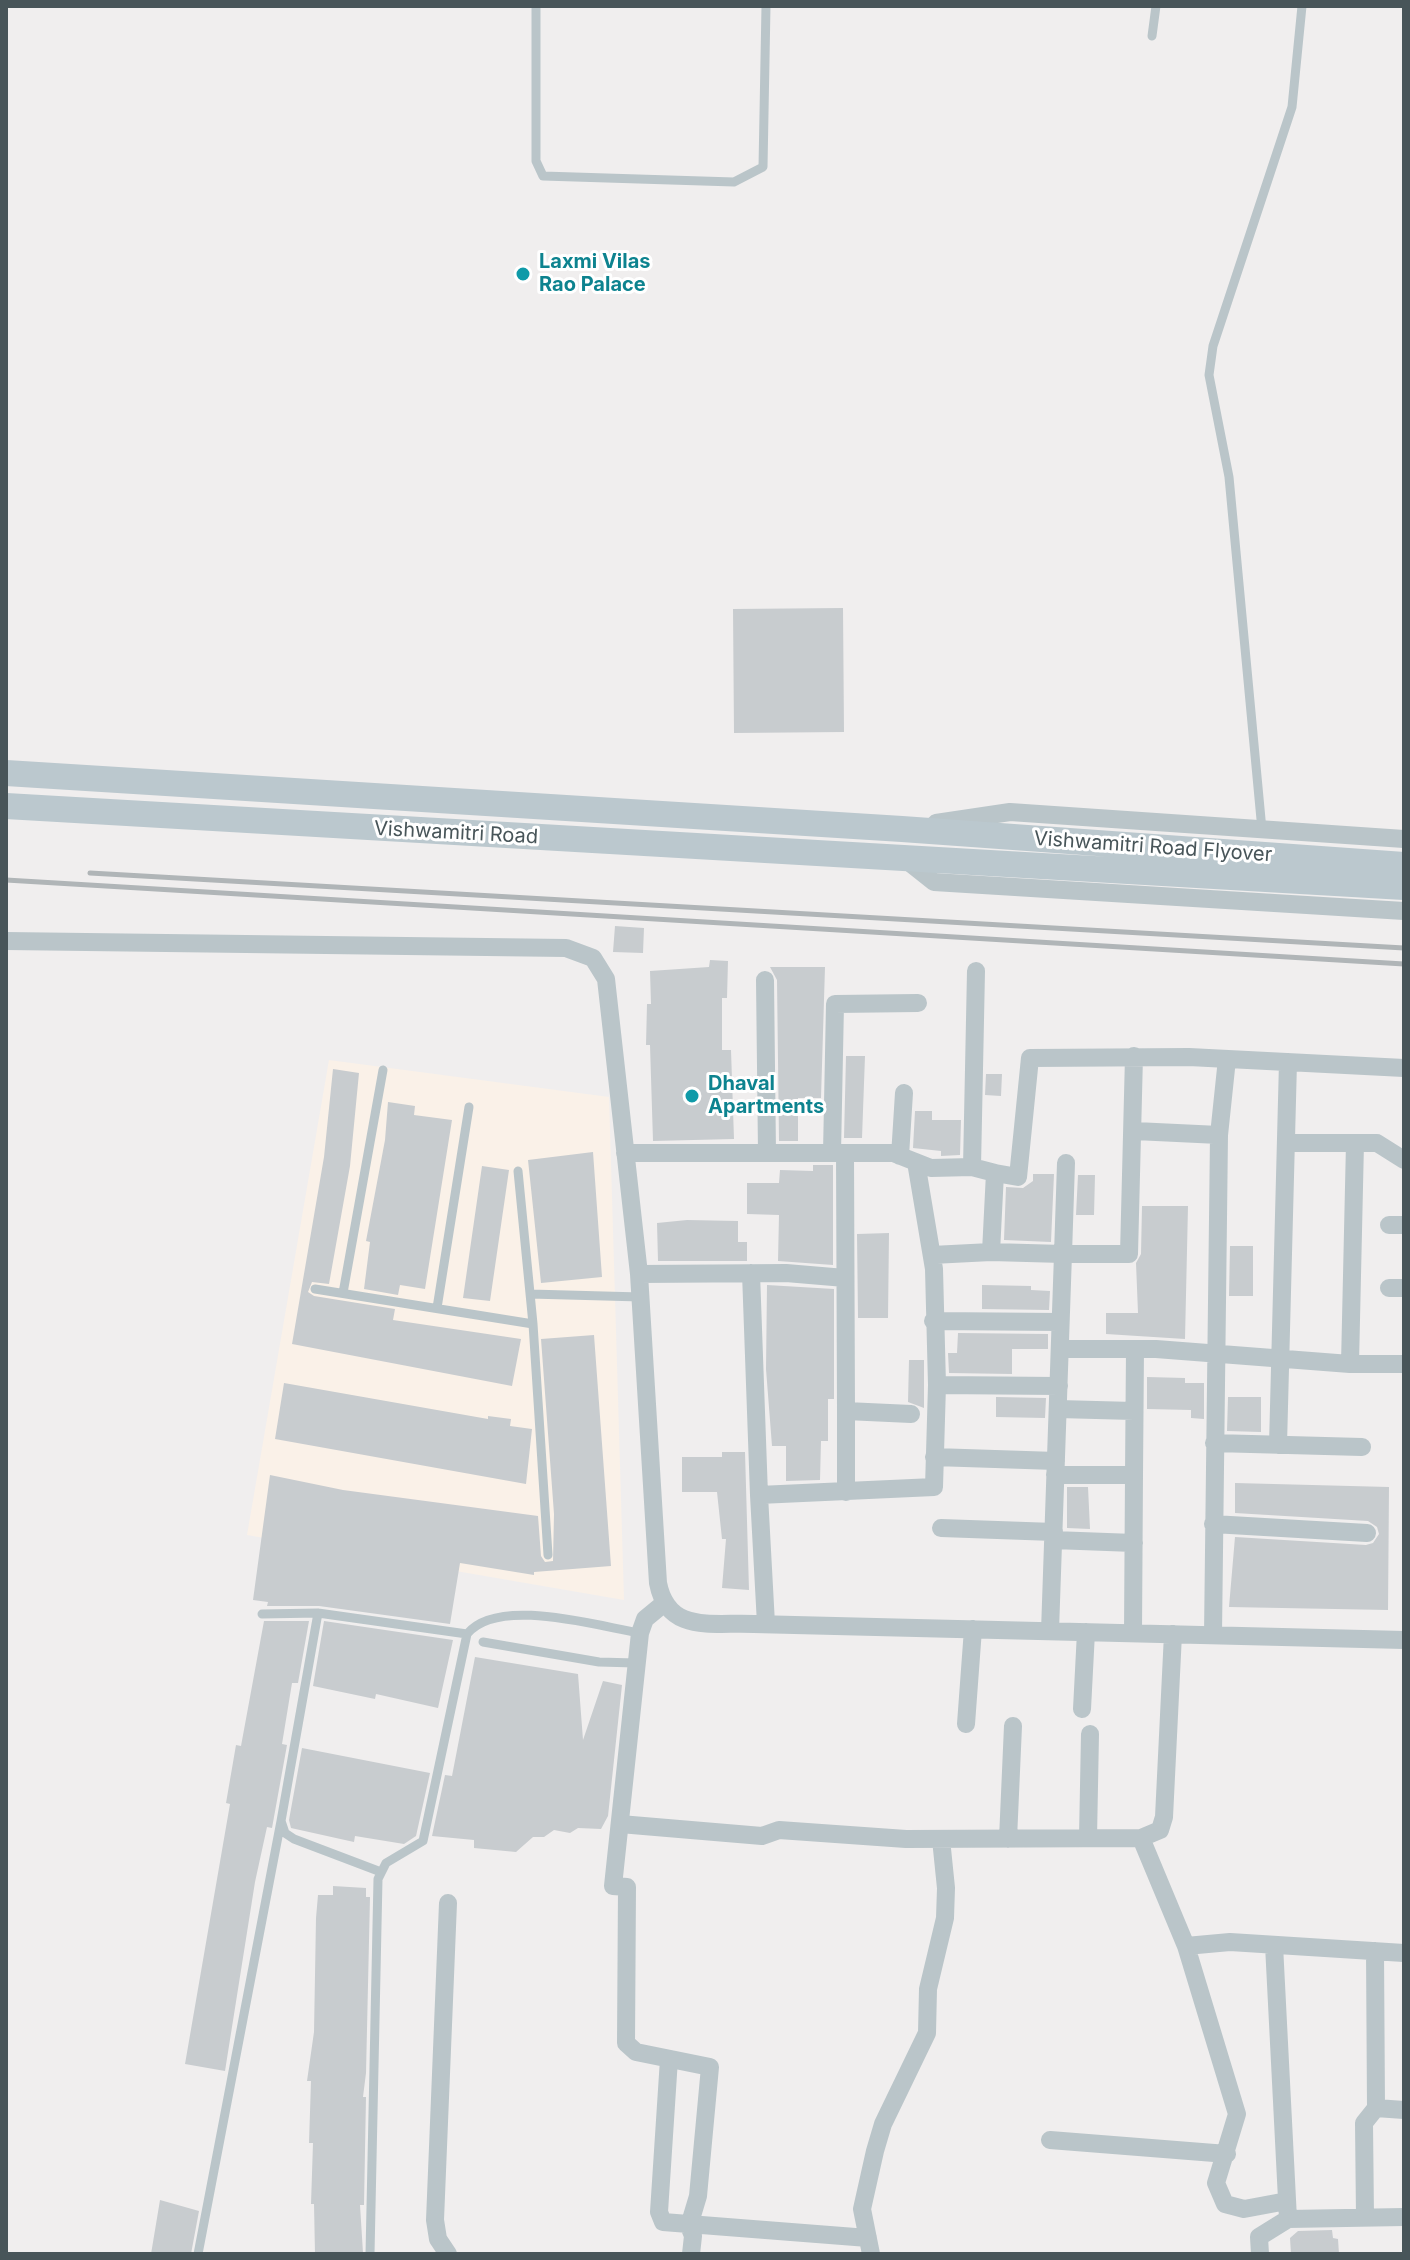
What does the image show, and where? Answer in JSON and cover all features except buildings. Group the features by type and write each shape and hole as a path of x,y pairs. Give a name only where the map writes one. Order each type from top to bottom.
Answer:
{"main road":[{"name":"Vishwamitri Road","path":"6,773 902,829"},
{"name":"Vishwamitri Road","path":"6,806 905,859"},
{"name":"Vishwamitri Road Flyover","path":"902,829 1404,865"},
{"name":"Vishwamitri Road Flyover","path":"905,859 1404,887"}],"street":[{"path":"902,829 1010,812 1404,839"},
{"path":"905,859 934,882 1404,911"},
{"path":"6,941 566,948 593,958 606,979 639,1274 658,1583 662,1605 674,1615 691,1621 766,1624 1404,1640"},
{"path":"972,1167 976,971"},
{"path":"765,980 767,1153"},
{"path":"846,1492 845,1278 835,1004 918,1003"},
{"path":"625,1153 839,1153 908,1159 931,1168 972,1167 1018,1177 1030,1058 1134,1056 1404,1068"},
{"path":"932,1255 991,1252 1129,1254 1135,1131 1134,1056"},
{"path":"1213,1635 1219,1135 1227,1059"},
{"path":"1278,1445 1288,1062"},
{"path":"759,1495 934,1487 937,1385 932,1255 908,1159 904,1093"},
{"path":"1135,1131 1219,1135"},
{"path":"1286,1143 1377,1143 1404,1160"},
{"path":"1350,1364 1355,1143"},
{"path":"1050,1631 1066,1163"},
{"path":"991,1252 995,1173"},
{"path":"639,1274 751,1273 845,1278"},
{"path":"751,1273 766,1624"},
{"path":"933,1321 1060,1322"},
{"path":"1060,1349 1135,1349 1350,1364 1404,1364"},
{"path":"1133,1633 1135,1349"},
{"path":"937,1385 1059,1386"},
{"path":"1058,1409 1134,1411"},
{"path":"846,1411 911,1414"},
{"path":"1214,1443 1362,1447"},
{"path":"934,1457 1134,1475"},
{"path":"1213,1524 1367,1533"},
{"path":"941,1528 1134,1543"},
{"path":"662,1605 645,1619 640,1633 613,1886 627,1887 623,2031 626,2043 636,2052 710,2067 706,2136 698,2196 689,2226 691,2254"},
{"path":"966,1724 973,1629"},
{"path":"1082,1709 1086,1632"},
{"path":"620,1824 762,1836 779,1830 941,1839 1141,1838 1160,1830 1164,1817 1173,1634"},
{"path":"1008,1839 1013,1726"},
{"path":"1088,1838 1090,1734"},
{"path":"1141,1838 1186,1946 1237,2114 1216,2183 1225,2204 1244,2209 1404,2217"},
{"path":"669,2059 659,2212 663,2222 870,2246 862,2209 875,2151 883,2124 927,2033 928,1989 945,1918 946,1888 941,1839"},
{"path":"448,1903 435,2220 438,2239 448,2254"},
{"path":"1186,1946 1230,1942 1404,1953"},
{"path":"1274,1945 1288,2210"},
{"path":"1365,2217 1364,2123 1376,2108 1375,1951"},
{"path":"1376,2108 1404,2110"},
{"path":"1050,2140 1227,2154"},
{"path":"1260,2254 1259,2237 1288,2210"}],"lane":[{"path":"536,6 536,161 543,176 734,182 763,167 766,6"},
{"path":"1152,36 1156,6"},
{"path":"1262,830 1229,477 1209,375 1213,346 1292,107 1302,6"},
{"path":"343,1293 383,1070"},
{"path":"437,1308 469,1107"},
{"path":"518,1171 533,1324 548,1555"},
{"path":"315,1289 533,1324"},
{"path":"530,1294 641,1297"},
{"path":"262,1614 318,1613 467,1634"},
{"path":"198,2254 318,1613"},
{"path":"370,2254 378,1879 386,1863 423,1841 467,1634 485,1619 523,1614 640,1633"},
{"path":"483,1642 599,1662 635,1663"},
{"path":"281,1821 285,1833 294,1839 381,1872"}],"shaded area":[{"path":"329,1060 609,1097 624,1600 247,1535"}],"railway":[{"path":"90,873 1404,948"},
{"path":"6,880 1404,964"}],"place":[{"name":"Laxmi Vilas Rao Palace","path":"523,274"},
{"name":"Dhaval Apartments","path":"692,1096"}]}
